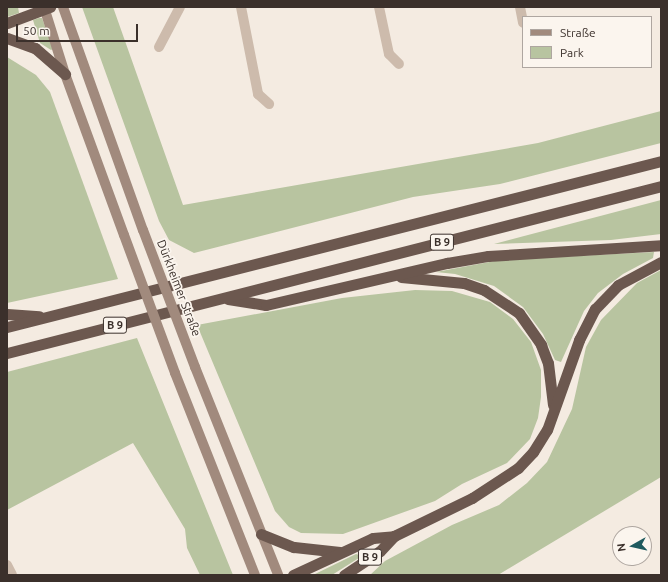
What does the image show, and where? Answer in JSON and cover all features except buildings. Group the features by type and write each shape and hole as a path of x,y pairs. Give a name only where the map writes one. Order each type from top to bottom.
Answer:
{"highway":[{"path":"7,23 46,8"},
{"path":"7,38 34,48 66,74"},
{"name":"B 9","path":"7,327 661,161"},
{"name":"B 9","path":"7,353 661,186"},
{"path":"223,298 266,305 390,276 488,256 661,245"},
{"name":"B 9","path":"344,575 380,551 394,536 472,498 518,468 533,452 547,430 554,406 579,340 595,309 618,285 661,262"},
{"path":"390,276 464,283 484,290 504,301 527,323 541,345 548,363 554,406"},
{"name":"B 9","path":"7,314 50,316"},
{"path":"261,534 294,547 341,552"},
{"path":"294,575 372,538 394,536"}],"main road":[{"name":"Dürkheimer Straße","path":"63,7 143,230 278,575"},
{"path":"46,8 66,74 124,235 175,373 255,575"}],"street":[{"path":"159,46 180,7"},
{"path":"241,7 258,94 269,104"},
{"path":"379,7 389,54 399,64"},
{"path":"520,7 522,18"}],"green space":[{"path":"7,7 18,7 19,13 7,17"},
{"path":"82,7 113,7 183,205 538,143 661,111 661,143 500,184 413,197 194,253 169,240 159,221"},
{"path":"42,18 53,49 51,50 40,43 33,20"},
{"path":"7,57 36,75 50,92 118,279 7,303"},
{"path":"661,200 661,234 611,240 494,244"},
{"path":"654,252 653,258 623,274 598,293 584,311 561,362 555,360 543,334 523,307 494,286 455,274 436,272 500,260"},
{"path":"661,270 661,477 498,575 370,575 385,561 452,525 499,505 527,483 547,462 572,409 586,347 601,320 637,283"},
{"path":"415,290 452,291 490,302 513,319 531,342 541,370 541,397 538,418 530,439 507,463 462,484 435,501 343,534 301,533 289,527 275,511 197,325 342,298"},
{"path":"137,338 233,575 200,575 187,548 185,529 133,443 7,510 7,372"},
{"path":"356,554 362,556 332,575 313,575"}]}
